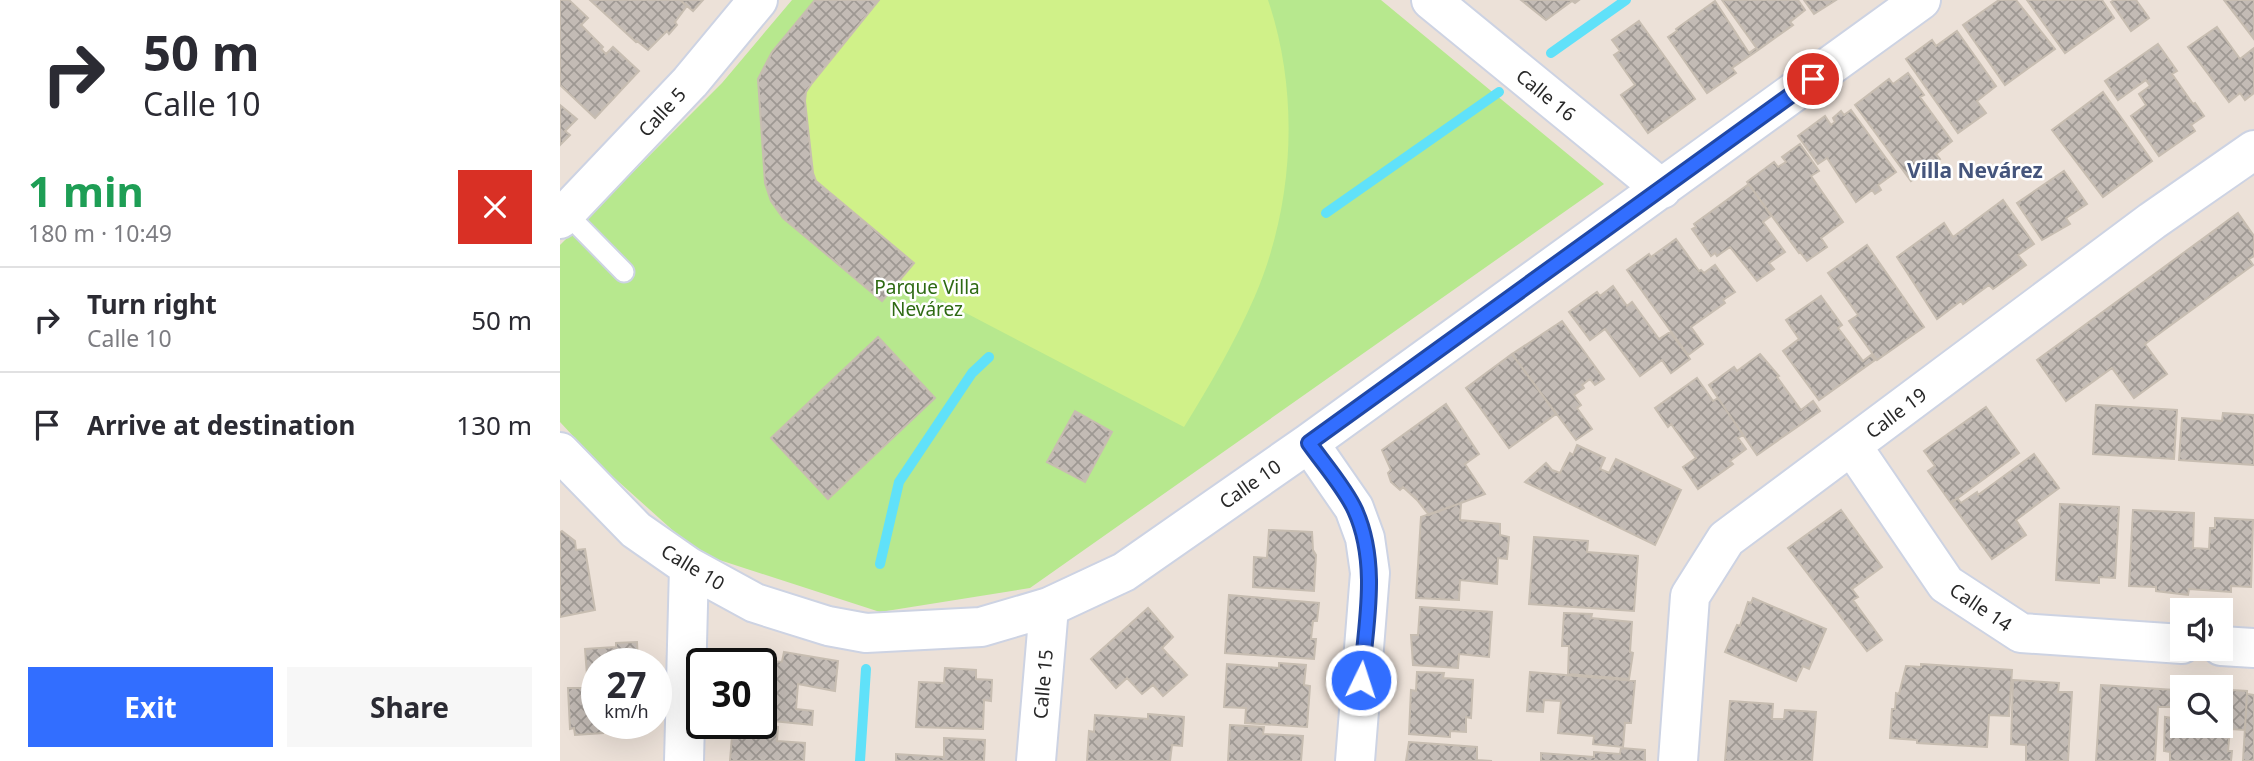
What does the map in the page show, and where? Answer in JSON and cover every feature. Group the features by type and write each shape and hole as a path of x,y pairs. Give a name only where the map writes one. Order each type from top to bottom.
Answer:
{"street":[{"name":"Calle 5","path":"563,216 690,82 758,0"},
{"name":"Calle 16","path":"1431,0 1662,189"},
{"name":"Calle 10","path":"560,452 636,530 689,567 755,603 828,626 866,633 981,627 1049,607 1124,572 1309,443 1921,0"},
{"name":"Calle 19","path":"1678,761 1690,596 1726,539 2152,221 2254,150"},
{"path":"1309,443 1354,508 1365,538 1370,573 1355,761"},
{"name":"Calle 14","path":"1852,446 1946,584 2021,633 2170,643"},
{"path":"684,761 689,567"},
{"name":"Calle 15","path":"1036,761 1049,607"},
{"path":"2233,647 2254,648"}],"lane":[{"path":"563,216 624,272"}],"green space":[{"name":"Parque Villa Nevárez","path":"792,0 1381,0 1604,184 1030,588 880,612 698,553 600,465 560,422 560,245 722,83"},
{"path":"815,0 1268,0 1285,73 1288,111 1285,187 1278,225 1255,296 1222,363 1184,427 901,279 882,301 783,218 771,201 765,183 758,79 772,52"}],"building":[{"path":"560,0 569,0 588,18 581,25 603,47 601,49 606,54 613,47 639,71 595,118 560,85"},
{"path":"590,0 680,0 687,6 675,22 677,25 648,50"},
{"path":"680,0 703,0 693,11"},
{"path":"815,0 879,0 812,83 806,92 805,101 816,181 914,263 882,301 783,218 771,201 765,183 758,79 772,52"},
{"path":"1521,0 1579,0 1575,3 1572,1 1546,20"},
{"path":"1722,0 1798,0 1805,10 1790,22 1793,25 1758,50"},
{"path":"1804,0 1836,0 1814,14"},
{"path":"1999,0 2016,0 2055,49 2005,85 1963,25"},
{"path":"2027,0 2102,0 2114,18 2065,53"},
{"path":"2136,0 2149,18 2131,31 2111,2"},
{"path":"2224,0 2254,0 2254,39"},
{"path":"1715,1 1749,53 1756,48 1758,50 1732,68 1736,73 1707,93 1668,37"},
{"path":"1639,21 1695,99 1648,133 1621,95 1635,85 1614,55 1620,51 1612,40"},
{"path":"2217,27 2240,59 2254,48 2254,93 2245,100 2240,93 2229,102 2188,47"},
{"path":"1957,31 1996,86 1977,101 1986,113 1958,133 1906,59 1932,40 1936,46"},
{"path":"2158,44 2177,71 2172,74 2204,116 2191,125 2195,131 2159,156 2131,116 2146,105 2139,94 2150,86 2146,80 2118,100 2105,81"},
{"path":"1908,73 1924,95 1920,97 1952,141 1936,154 1940,159 1911,181 1855,105 1889,79 1893,84"},
{"path":"2103,92 2152,161 2103,197 2052,130"},
{"path":"560,105 577,119 565,131 570,135 560,145"},
{"path":"1851,110 1896,172 1878,185 1881,190 1875,194 1872,190 1856,202 1827,158 1818,164 1798,136 1825,116 1831,125 1835,122 1833,118 1841,111 1844,115"},
{"path":"1800,144 1819,171 1811,176 1843,222 1821,238 1827,247 1807,261 1747,182 1774,162 1778,167 1786,162 1782,157"},
{"path":"2064,171 2087,204 2066,218 2070,224 2042,240 2017,203"},
{"path":"1749,184 1771,216 1763,222 1785,252 1769,263 1774,269 1757,281 1730,247 1717,256 1715,253 1711,256 1692,229 1696,227 1694,224"},
{"path":"2003,200 2034,244 2018,255 2026,265 1993,289 1989,285 1937,319 1897,257 1944,223 1953,237"},
{"path":"2238,213 2254,236 2254,256 2249,259 2253,265 2145,344 2167,374 2134,398 2112,368 2066,401 2037,360"},
{"path":"1676,239 1699,271 1704,273 1715,265 1735,292 1723,300 1725,303 1691,327 1703,344 1688,355 1627,270"},
{"path":"1867,245 1924,327 1877,360 1849,321 1858,315 1828,273"},
{"path":"1613,286 1627,306 1632,302 1659,339 1670,332 1690,359 1671,373 1662,360 1640,376 1605,329 1590,340 1569,312 1597,292 1600,296"},
{"path":"1821,296 1842,325 1838,328 1863,361 1871,355 1875,360 1819,400 1783,351 1799,339 1786,320"},
{"path":"1562,321 1604,379 1595,385 1590,379 1582,385 1584,388 1574,395 1581,405 1577,408 1592,429 1576,440 1512,354"},
{"path":"878,337 935,398 828,499 771,438"},
{"path":"1512,354 1556,414 1509,448 1466,388"},
{"path":"1760,354 1779,376 1777,377 1801,410 1813,401 1820,411 1757,455 1709,385 1734,367 1737,371"},
{"path":"1697,378 1713,401 1718,398 1743,435 1738,438 1746,449 1730,461 1733,464 1698,489 1683,467 1696,458 1671,424 1668,427 1655,408"},
{"path":"1446,404 1479,454 1465,464 1485,494 1429,515 1403,487 1400,490 1391,482 1388,473 1391,470 1382,450"},
{"path":"2096,405 2177,410 2174,459 2093,454"},
{"path":"1986,407 2019,453 1951,503 1928,471 1935,466 1924,451"},
{"path":"1075,411 1112,432 1085,482 1047,462"},
{"path":"2223,413 2254,415 2254,465 2179,460 2182,418 2222,421"},
{"path":"1577,445 1605,458 1600,469 1609,473 1616,459 1681,490 1655,545 1525,482 1546,463 1552,470 1560,473"},
{"path":"2034,454 2059,488 2016,520 2026,535 1992,559 1951,503 1957,498 1961,503 1977,492 1978,495"},
{"path":"1461,503 1460,520 1500,524 1500,535 1509,537 1507,559 1498,558 1497,584 1460,580 1459,600 1416,598 1421,517"},
{"path":"2060,504 2119,507 2115,578 2099,577 2099,583 2056,580"},
{"path":"1841,510 1882,567 1852,589 1858,597 1853,600 1882,640 1867,651 1788,548"},
{"path":"2133,510 2194,513 2193,548 2209,549 2210,528 2215,528 2215,518 2253,520 2251,587 2231,586 2231,592 2189,589 2188,595 2156,591 2156,587 2129,586"},
{"path":"1269,530 1312,532 1316,555 1314,591 1253,587 1254,557 1267,558"},
{"path":"560,532 575,541 576,550 585,549 595,610 560,617"},
{"path":"1534,537 1588,541 1587,552 1638,556 1634,611 1529,604"},
{"path":"1229,595 1319,603 1311,639 1316,639 1314,659 1225,653"},
{"path":"1753,598 1826,629 1809,669 1803,666 1796,681 1725,652 1737,625 1740,626 1748,602 1751,603"},
{"path":"1420,607 1492,612 1489,657 1459,654 1458,668 1413,665 1411,635 1418,635"},
{"path":"1148,608 1173,637 1162,648 1187,675 1163,696 1153,685 1142,694 1127,678 1116,688 1091,659"},
{"path":"1564,613 1592,614 1591,618 1632,622 1630,652 1633,653 1629,679 1568,674 1569,646 1562,646"},
{"path":"637,642 637,648 600,648 616,647 616,643"},
{"path":"784,652 838,661 835,691 798,684 796,709 813,711 812,725 777,722 777,661 782,662"},
{"path":"1279,663 1306,665 1304,685 1310,686 1307,727 1245,723 1246,708 1224,707 1227,664 1279,668"},
{"path":"1921,664 2012,670 2009,716 1989,715 1987,747 1917,743 1917,740 1890,738 1892,709 1895,709 1896,693 1899,694 1906,666 1921,667"},
{"path":"945,668 976,670 976,679 992,680 991,701 984,700 983,729 916,727 919,682 944,683"},
{"path":"1417,672 1444,673 1443,678 1473,680 1471,718 1466,717 1466,732 1450,731 1450,737 1409,734 1411,690 1416,691"},
{"path":"1530,672 1635,681 1631,723 1625,723 1623,747 1593,744 1594,736 1558,733 1561,701 1544,700 1543,712 1527,711"},
{"path":"2013,680 2059,683 2058,692 2072,692 2068,761 2026,761 2026,745 2011,744"},
{"path":"2101,685 2170,690 2170,707 2158,707 2155,761 2096,761"},
{"path":"568,688 581,688 581,735 575,735 574,728 570,729"},
{"path":"2233,690 2247,691 2245,730 2233,729"},
{"path":"2247,694 2254,695 2254,761 2243,761"},
{"path":"1730,701 1773,704 1772,719 1784,719 1785,710 1816,712 1812,761 1725,761"},
{"path":"1148,714 1184,717 1182,746 1172,745 1170,761 1087,761 1089,731 1094,732 1095,715 1148,719"},
{"path":"2165,717 2170,718 2170,738 2229,738 2228,751 2232,751 2231,761 2170,761 2170,752 2164,751"},
{"path":"1230,725 1264,727 1263,734 1303,736 1301,761 1228,761"},
{"path":"777,727 778,727 777,741 805,743 804,761 730,761 732,739 777,739"},
{"path":"944,738 985,740 984,761 896,761 896,754 944,757"},
{"path":"1409,742 1477,747 1477,760 1492,761 1406,761"},
{"path":"1621,748 1645,750 1645,761 1541,761 1541,753 1594,757 1594,752 1620,754"}],"waterway":[{"path":"1551,53 1626,0"},
{"path":"1326,213 1499,92"},
{"path":"880,564 899,482 972,373 989,357"},
{"path":"860,761 866,669"}],"district":[{"name":"Villa Nevárez","path":"1975,170"}],"route":[{"path":"1361,680 1370,573 1365,538 1354,508 1309,443 1813,79"}]}
